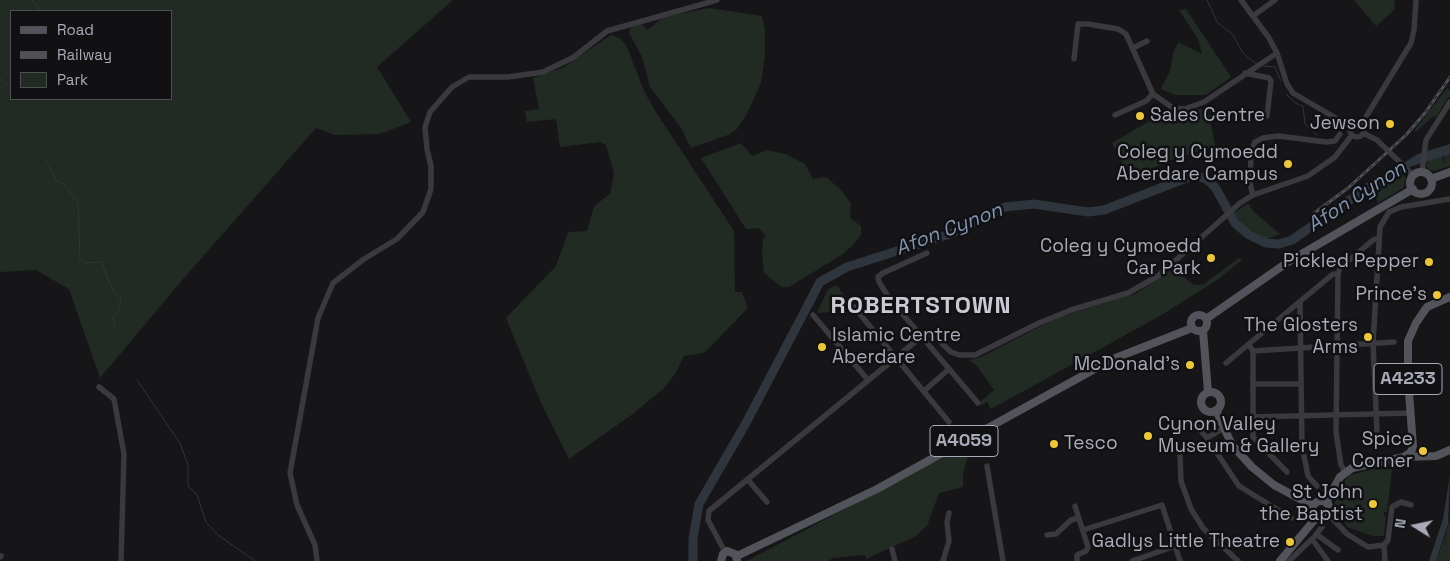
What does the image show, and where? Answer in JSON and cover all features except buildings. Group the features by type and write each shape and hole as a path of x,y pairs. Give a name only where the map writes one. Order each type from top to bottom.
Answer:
{"main road":[{"path":"1422,172 1431,179 1430,189 1425,193 1418,193 1411,184 1414,176 1422,172"},
{"path":"1431,179 1450,172"},
{"path":"1206,318 1288,262 1413,189"},
{"name":"A4233","path":"1404,458 1412,452 1414,446 1410,413 1408,341 1423,312 1432,303 1450,297"},
{"path":"1203,331 1196,331 1192,328 1191,322 1196,316 1201,315 1206,318 1208,324 1203,331 1208,392"},
{"name":"A4059","path":"737,559 876,489 1113,359 1192,328"},
{"path":"1208,392 1214,392 1220,399 1220,405 1216,410 1210,411 1202,406 1203,396 1208,392"},
{"path":"1216,410 1232,445 1252,467 1274,485 1313,506"},
{"path":"1326,502 1335,483 1345,472 1358,466 1404,458 1436,456 1450,450"},
{"path":"1318,502 1326,502 1330,509 1328,515 1323,519 1316,518 1312,513 1313,506 1318,502"},
{"path":"1280,561 1316,518"},
{"path":"721,561 725,552 733,552 737,559"}],"street":[{"path":"317,561 315,545 297,505 290,473 318,318 333,283 364,259 397,240 424,212 431,189 431,166 425,127 430,112 452,87 468,77 508,77 543,72 574,57 606,31 717,0"},
{"path":"1241,0 1277,52 1287,84 1293,93 1351,127"},
{"path":"1253,16 1275,0"},
{"path":"1351,127 1360,124 1411,43 1416,0"},
{"path":"1074,59 1078,24 1118,29 1126,34 1153,94 1173,108 1185,109 1204,102 1277,52"},
{"path":"1133,48 1147,41"},
{"path":"1245,73 1269,78 1271,81 1267,116"},
{"path":"1115,114 1146,101 1153,94"},
{"path":"1422,172 1428,135 1450,102"},
{"path":"1360,124 1363,128 1363,133"},
{"path":"725,552 708,520 709,511 921,336 932,334 951,352 959,355 975,355 1038,323 1071,310 1115,298 1141,287 1175,262 1233,208 1253,196 1308,176 1335,157 1352,135 1351,127"},
{"path":"1352,135 1358,137 1363,133"},
{"path":"1363,133 1377,140 1414,176"},
{"path":"1253,196 1250,184 1251,152 1255,142 1263,138 1278,136 1326,142 1335,141 1340,134"},
{"path":"1377,431 1373,343 1379,238 1383,220 1388,212 1401,207 1450,199"},
{"path":"1345,472 1336,439 1338,274 1340,268 1372,240 1379,238"},
{"path":"926,252 883,272 878,277 889,298 978,403"},
{"path":"1226,363 1333,274 1338,274"},
{"path":"1300,303 1302,446 1313,484"},
{"path":"854,307 895,359 949,422"},
{"path":"813,315 868,380"},
{"path":"1253,351 1394,342"},
{"path":"1249,345 1253,351 1254,440 1287,472"},
{"path":"924,391 949,369"},
{"path":"1253,384 1300,384"},
{"path":"99,387 114,399 124,454 121,561"},
{"path":"1253,417 1410,413"},
{"path":"1195,424 1207,438 1239,486 1291,518"},
{"path":"1207,438 1224,428"},
{"path":"1180,456 1181,481 1191,509 1203,528 1238,561"},
{"path":"987,466 1004,561"},
{"path":"748,480 767,502"},
{"path":"1328,515 1347,534 1368,546 1384,545 1388,540 1392,507 1401,502 1411,505"},
{"path":"1083,530 1162,505 1180,561"},
{"path":"1075,506 1088,548 1077,555 1077,561"},
{"path":"944,561 949,541 947,522 949,513"},
{"path":"1046,536 1056,534 1071,520 1078,518"},
{"path":"1289,561 1322,527"},
{"path":"1316,534 1338,550"},
{"path":"1312,539 1328,561"},
{"path":"1384,545 1386,551 1385,561"},
{"path":"1132,561 1175,546"},
{"path":"892,549 895,561"}],"green space":[{"path":"0,0 453,0 377,67 411,122 380,134 335,135 316,128 184,278 100,378 69,289 36,270 0,272"},
{"path":"1354,0 1395,0 1394,10 1376,26"},
{"path":"709,8 762,16 765,30 765,55 761,83 747,114 736,130 728,135 691,148 681,128 650,87 642,57 629,33 630,28 641,23 647,30 664,17"},
{"path":"1186,9 1231,77 1206,95 1175,95 1161,89 1170,71 1173,54 1178,42 1202,54 1198,39 1179,10"},
{"path":"611,35 621,39 627,47 645,93 654,109 734,231 735,292 742,292 748,308 704,353 684,356 675,374 664,388 634,413 569,459 541,403 506,318 556,266 568,232 587,231 594,206 610,194 614,173 606,145 600,142 560,147 556,119 527,122 525,111 539,109 533,78 564,67"},
{"path":"1447,88 1450,90 1450,95 1436,117 1433,116 1416,132 1414,131"},
{"path":"1208,108 1215,146 1171,160 1130,179 1112,143 1158,116"},
{"path":"741,143 752,156 767,150 785,154 805,164 813,179 826,177 842,191 851,204 850,218 861,226 861,235 843,254 789,287 782,287 764,273 762,254 763,238 766,237 759,228 746,229 701,158"},
{"path":"1450,154 1450,166 1434,171 1428,169 1426,165 1429,159 1442,156 1445,166 1444,155"},
{"path":"1401,171 1406,179 1403,188 1378,203 1371,188"},
{"path":"1248,203 1252,210 1280,234 1265,240 1244,226 1234,213"},
{"path":"1239,258 1242,260 1217,280 1160,316 991,409 987,402 982,405 980,402 994,390 977,366 969,360 981,357 1056,318 1137,293 1174,268 1192,284 1198,285 1204,284"},
{"path":"837,285 850,305 834,312 817,313 828,289"},
{"path":"965,445 969,453 963,473 963,487 939,493 927,526 916,536 866,559 865,555 833,558 828,561 747,561"},
{"path":"1374,469 1392,469 1387,512 1384,512 1386,516 1384,536 1373,536 1347,527 1334,504 1346,479 1350,475"},
{"path":"1450,517 1450,561 1436,561 1445,537"}],"shaded area":[{"path":"1450,144 1450,154 1410,167 1371,188 1368,184 1418,154"},
{"path":"1450,475 1448,524 1436,561 1429,561 1443,519"}],"waterway":[{"path":"32,0 40,10"},
{"path":"1207,0 1217,22 1233,35 1243,53 1256,64"},
{"path":"1263,66 1275,67 1281,81"},
{"path":"0,78 10,87"},
{"path":"1286,94 1295,103 1303,106 1305,124 1317,135"},
{"path":"44,158 53,172 55,180 65,185 78,203 80,260 86,263 101,262 113,291 121,299 119,310 113,316 115,327"},
{"name":"Afon Cynon","path":"693,561 693,539 699,504 746,423 820,282 847,267 950,234 1005,207 1034,204 1088,212 1104,210 1194,175 1206,179 1215,187 1235,223 1249,235 1266,243 1279,244 1292,240 1380,179"},
{"path":"137,380 180,443 188,465 188,486 197,495 206,522 218,535 255,561"}],"railway":[{"path":"1313,214 1348,188 1406,135 1425,113 1450,77"}],"place":[{"name":"Sales Centre","path":"1140,116"},
{"name":"Jewson","path":"1390,124"},
{"name":"Coleg y Cymoedd Aberdare Campus","path":"1288,164"},
{"name":"Coleg y Cymoedd Car Park","path":"1211,258"},
{"name":"Pickled Pepper","path":"1429,262"},
{"name":"Prince's","path":"1437,295"},
{"name":"The Glosters Arms","path":"1368,337"},
{"name":"Islamic Centre Aberdare","path":"822,347"},
{"name":"McDonald's","path":"1190,365"},
{"name":"Cynon Valley Museum & Gallery","path":"1148,436"},
{"name":"Tesco","path":"1054,444"},
{"name":"Spice Corner","path":"1423,451"},
{"name":"St John the Baptist","path":"1373,504"},
{"name":"Gadlys Little Theatre","path":"1290,542"}],"district":[{"name":"ROBERTSTOWN","path":"921,306"}]}
